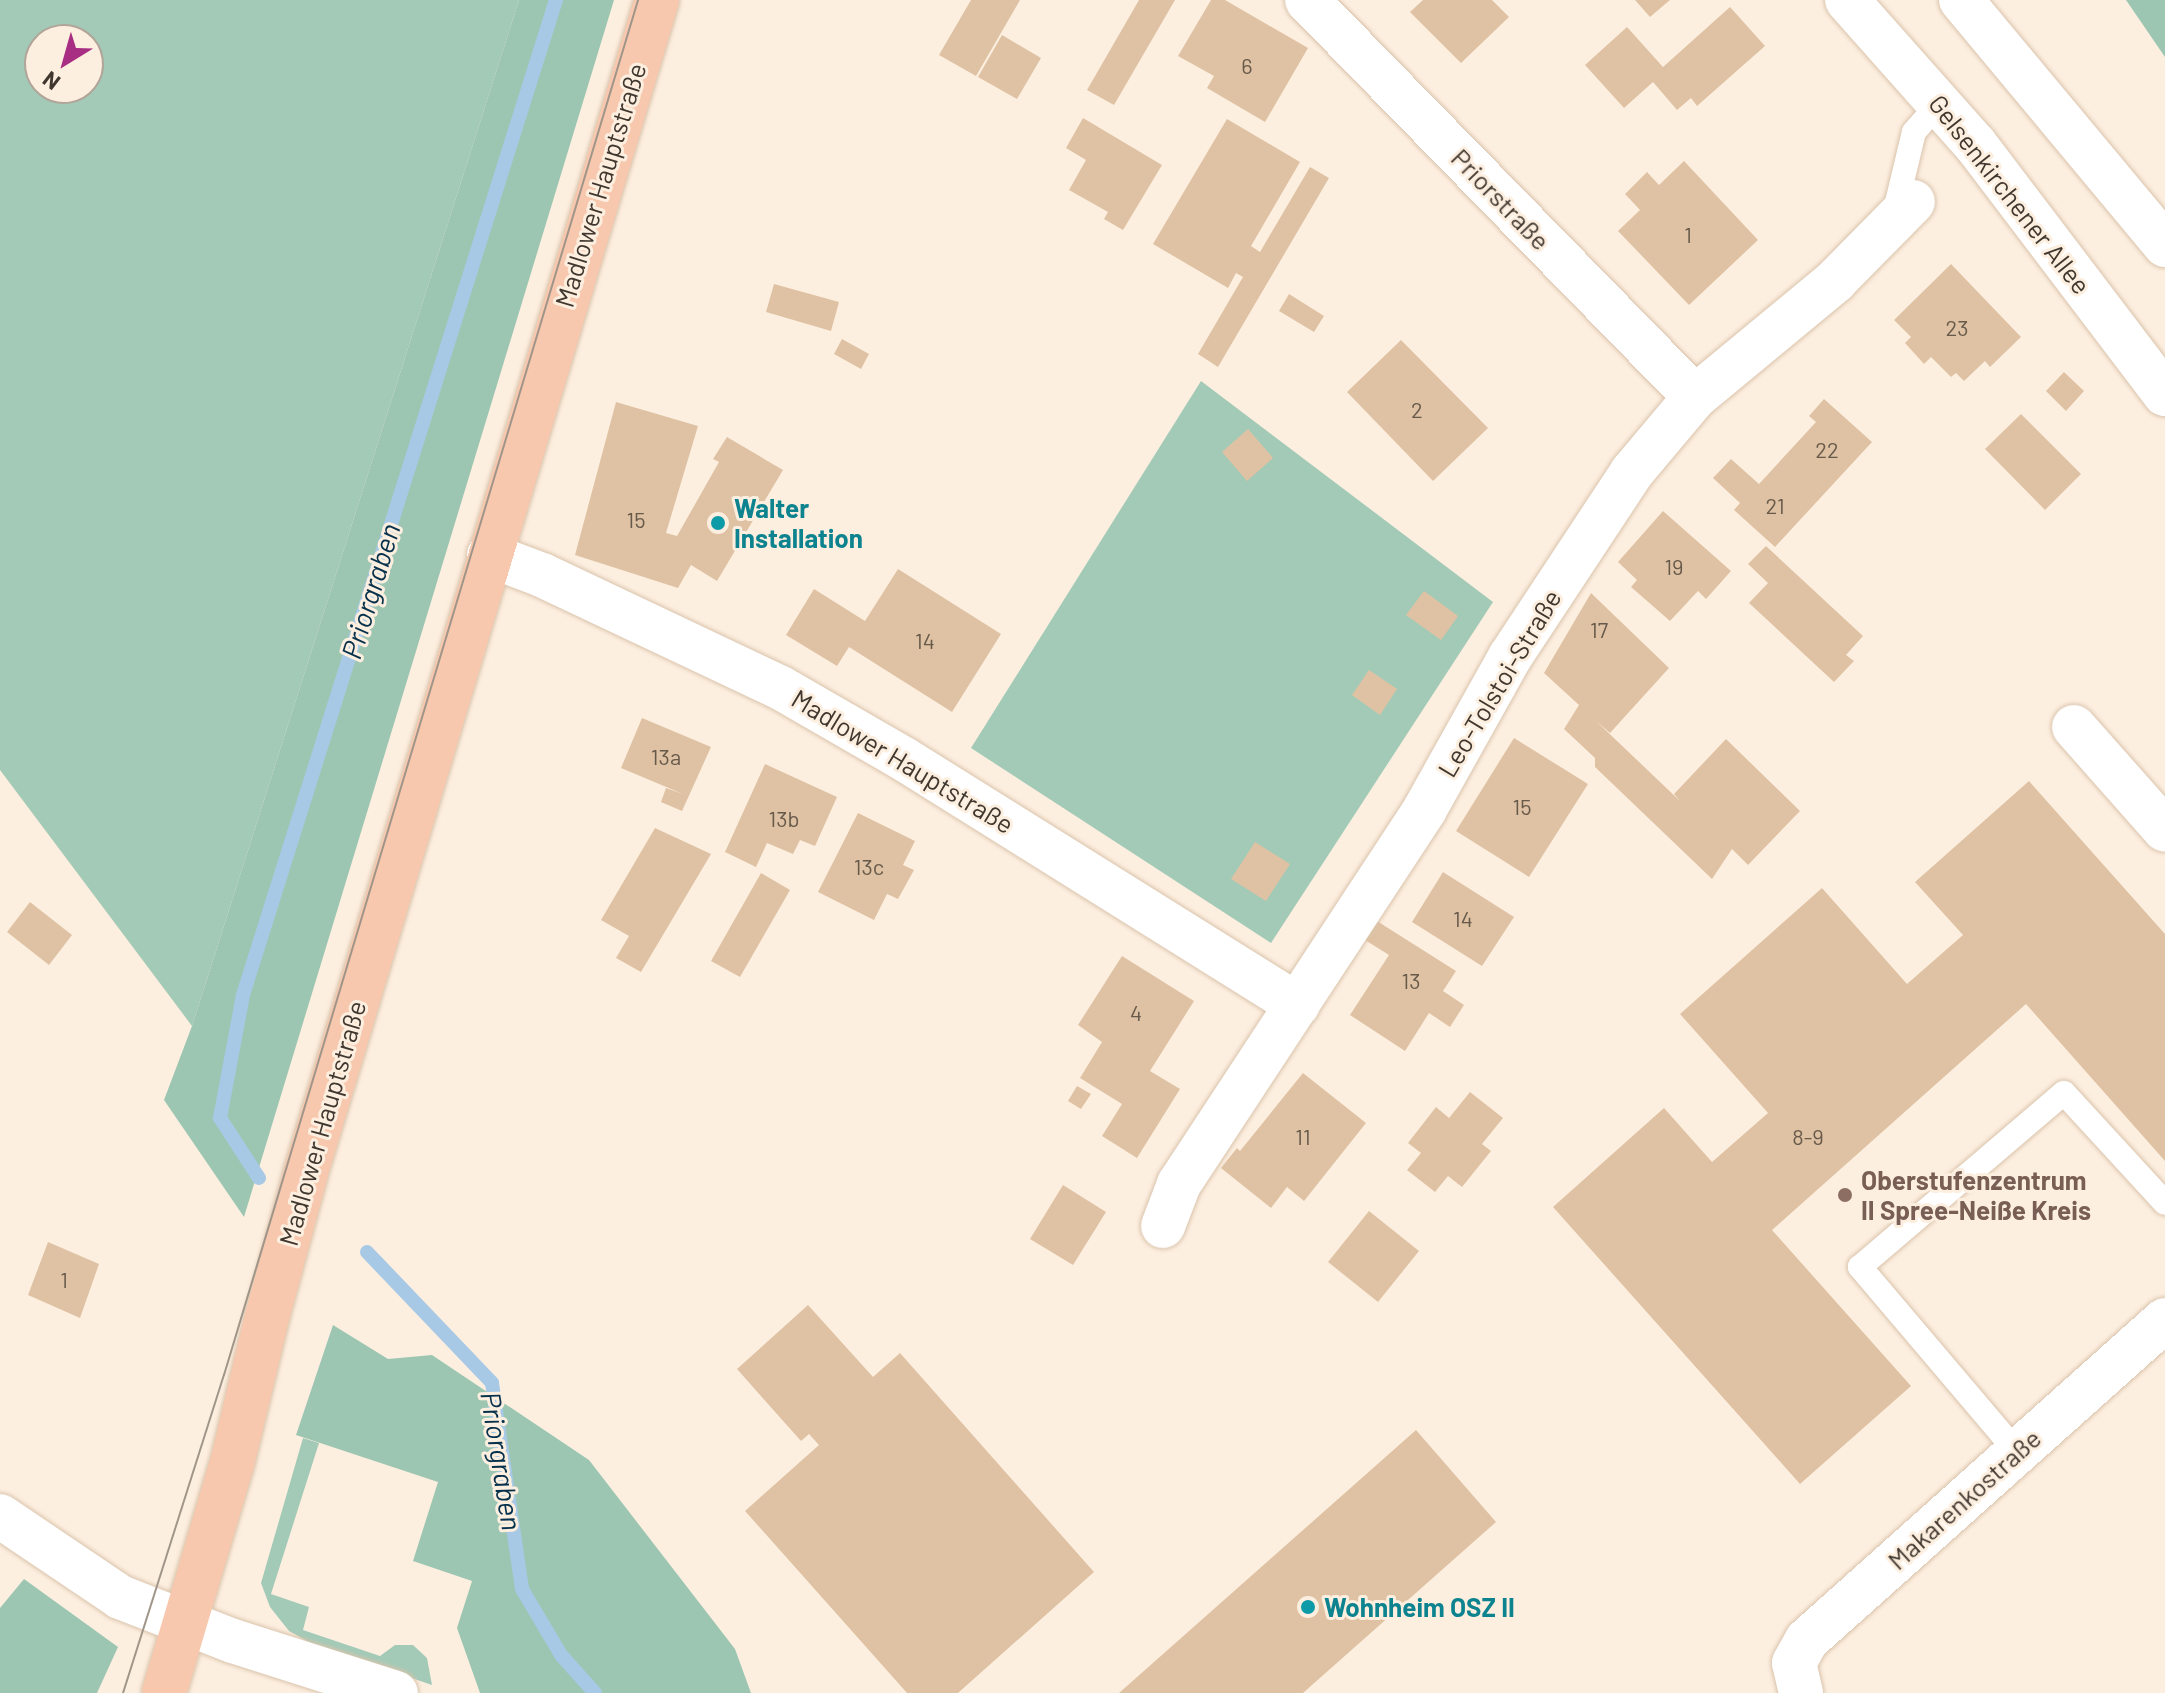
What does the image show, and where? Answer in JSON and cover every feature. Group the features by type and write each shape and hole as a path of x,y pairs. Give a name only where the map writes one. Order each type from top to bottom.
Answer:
{"main road":[{"name":"Madlower Hauptstraße","path":"164,1693 232,1464 306,1172 657,0"}],"street":[{"name":"Priorstraße","path":"1307,0 1695,397"},
{"name":"Gelsenkirchener Allee","path":"1847,0 1975,144 2165,394"},
{"path":"1961,0 2165,245"},
{"name":"Leo-Tolstoi-Straße","path":"1163,1226 1179,1184 1425,809 1527,631 1632,472 1695,397 1835,281 1902,214"},
{"name":"Madlower Hauptstraße","path":"489,555 542,575 781,688 904,759 1297,1005"},
{"path":"2074,727 2165,830"},
{"name":"Makarenkostraße","path":"1801,1693 1794,1663 1807,1640 2165,1320"},
{"path":"0,1516 120,1597 186,1624 396,1693"}],"lane":[{"path":"1902,214 1914,132 1939,103"},
{"path":"2017,1452 1860,1267 2064,1093 2165,1203"}],"green space":[{"path":"0,0 519,0 192,1026 0,770"},
{"path":"519,0 614,0 244,1217 164,1100 192,1026"},
{"path":"2126,0 2165,0 2165,57"},
{"path":"1201,381 1493,602 1271,943 971,748"},
{"path":"333,1325 388,1359 432,1355 589,1460 735,1649 751,1693 480,1693 457,1628 472,1581 413,1561 438,1482 296,1435"},
{"path":"303,1438 319,1443 271,1594 309,1607 303,1630 380,1656 395,1645 413,1645 427,1658 432,1685 312,1644 289,1631 270,1607 261,1583"},
{"path":"24,1579 118,1647 97,1693 0,1693 0,1608"}],"building":[{"path":"971,0 1020,0 976,76 939,55"},
{"path":"1139,0 1175,0 1114,105 1087,90"},
{"path":"1211,0 1225,0 1308,48 1265,122 1207,88 1214,76 1178,56"},
{"path":"1423,0 1492,0 1509,17 1461,63 1410,12"},
{"path":"1635,0 1670,0 1650,17"},
{"path":"1730,7 1765,46 1697,106 1691,98 1677,110 1653,82 1624,108 1585,65 1627,27 1663,67"},
{"path":"1002,35 1041,58 1017,99 978,77"},
{"path":"1083,118 1162,165 1123,230 1104,219 1108,212 1069,190 1086,160 1066,148"},
{"path":"1227,119 1300,162 1251,246 1260,252 1310,167 1329,178 1218,367 1198,354 1243,277 1236,273 1228,288 1153,244"},
{"path":"1684,161 1758,240 1689,305 1618,231 1640,210 1625,194 1647,172 1659,185"},
{"path":"1951,264 2021,337 1990,367 1985,361 1964,381 1956,373 1951,377 1931,357 1924,364 1905,343 1911,337 1894,320"},
{"path":"774,284 839,302 831,331 766,312"},
{"path":"1289,294 1324,316 1314,332 1279,311"},
{"path":"842,339 869,354 861,369 834,354"},
{"path":"1401,340 1488,428 1433,481 1347,392"},
{"path":"2064,372 2084,391 2066,411 2046,391"},
{"path":"1824,399 1872,442 1775,547 1734,510 1740,503 1713,478 1731,459 1759,484 1816,422 1809,416"},
{"path":"616,402 698,426 666,533 677,536 719,462 713,459 727,437 783,470 717,581 691,565 678,588 575,555"},
{"path":"2021,414 2081,474 2045,510 1985,449"},
{"path":"1248,429 1273,458 1247,481 1222,452"},
{"path":"1663,511 1731,571 1706,599 1698,591 1670,621 1631,587 1637,580 1618,562"},
{"path":"1766,546 1863,636 1846,655 1854,661 1834,682 1749,603 1768,583 1748,564"},
{"path":"898,569 1001,634 952,712 849,647 837,666 786,635 814,589 865,621"},
{"path":"1424,591 1458,616 1441,640 1406,615"},
{"path":"1591,593 1669,668 1610,733 1595,720 1680,801 1674,794 1726,739 1800,811 1748,865 1732,849 1712,879 1595,767 1595,758 1564,729 1579,705 1544,673"},
{"path":"1369,670 1397,689 1380,715 1352,695"},
{"path":"642,718 711,747 682,811 661,802 666,788 683,794 621,768"},
{"path":"1514,738 1588,784 1529,877 1456,831"},
{"path":"765,764 837,797 815,846 800,840 793,854 767,843 756,867 725,852"},
{"name":"Oberstufenzentrum II Spree-Neiße Kreis","path":"2029,781 2165,934 2165,1161 2026,1004 1772,1230 1911,1386 1800,1484 1553,1207 1664,1108 1712,1162 1768,1113 1680,1014 1822,888 1907,984 1963,935 1915,882"},
{"path":"858,813 915,841 903,865 914,870 898,899 887,894 874,920 818,892"},
{"path":"655,828 711,854 641,972 616,958 629,936 601,920"},
{"path":"1255,842 1290,864 1266,901 1231,879"},
{"path":"1443,872 1514,917 1482,966 1412,922"},
{"path":"761,873 790,890 740,977 711,961"},
{"path":"30,902 72,935 49,965 7,932"},
{"path":"1369,916 1456,971 1443,991 1464,1005 1450,1027 1429,1013 1405,1051 1350,1015 1389,955 1357,935"},
{"path":"1122,956 1194,1001 1150,1071 1180,1089 1137,1158 1102,1136 1122,1104 1080,1078 1102,1042 1078,1025"},
{"path":"1303,1073 1366,1123 1304,1201 1287,1187 1271,1208 1221,1168 1237,1148 1240,1151"},
{"path":"1077,1086 1091,1094 1081,1109 1068,1101"},
{"path":"1470,1092 1503,1118 1482,1144 1491,1151 1462,1187 1448,1176 1435,1192 1407,1170 1421,1153 1408,1143 1436,1107 1449,1118"},
{"path":"1063,1185 1106,1212 1073,1265 1030,1239"},
{"path":"1369,1211 1419,1251 1378,1302 1328,1262"},
{"path":"48,1242 99,1264 80,1318 28,1295"},
{"path":"808,1305 873,1377 900,1353 1094,1572 958,1693 907,1693 745,1511 819,1445 809,1434 801,1441 737,1369"},
{"name":"Wohnheim OSZ II","path":"1416,1430 1496,1522 1303,1693 1119,1693"}],"waterway":[{"name":"Priorgraben","path":"259,1178 220,1118 243,995 556,0"},
{"name":"Priorgraben","path":"367,1252 492,1383 522,1589 561,1655 595,1693"}],"tram line":[{"path":"123,1693 224,1375 638,0"}],"place":[{"name":"Walter Installation","path":"718,523"},
{"name":"Oberstufenzentrum II Spree-Neiße Kreis","path":"1845,1195"},
{"name":"Wohnheim OSZ II","path":"1308,1607"}]}
